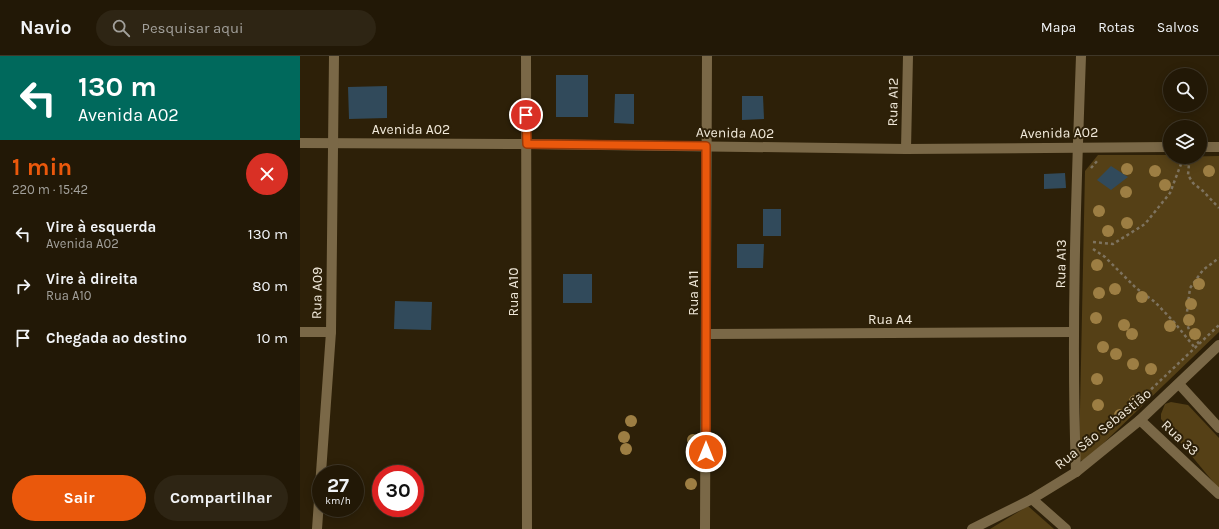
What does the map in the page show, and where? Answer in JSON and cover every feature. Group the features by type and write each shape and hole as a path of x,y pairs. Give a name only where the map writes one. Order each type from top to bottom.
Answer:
{"street":[{"name":"Rua A09","path":"317,529 331,332 334,56"},
{"name":"Rua A10","path":"526,56 527,529"},
{"name":"Rua A11","path":"705,529 707,56"},
{"name":"Rua A12","path":"906,149 908,56"},
{"name":"Rua A13","path":"1076,472 1074,332 1081,56"},
{"name":"Avenida A02","path":"300,143 527,144 906,149 1163,147"},
{"path":"1207,147 1219,147"},
{"path":"300,332 331,332"},
{"name":"Rua A4","path":"707,334 1074,332"},
{"name":"Rua São Sebastião","path":"973,529 1032,499 1076,472 1140,420 1219,345"},
{"path":"1179,384 1219,428"},
{"name":"Rua 33","path":"1140,420 1219,494"},
{"path":"1032,499 1066,529"}],"path":[{"path":"1093,242 1113,244 1145,224 1170,193 1181,164 1189,164 1188,175 1193,183 1219,208"},
{"path":"1093,249 1105,257 1136,288 1155,302 1174,322 1194,348"},
{"path":"1199,344 1189,330 1186,320 1190,288 1202,270 1219,258"},
{"path":"1121,418 1194,348 1196,350 1200,346 1199,344 1219,325"}],"shaded area":[{"path":"1098,155 1163,155 1163,164 1207,164 1207,156 1219,156 1219,332 1088,458 1082,461 1079,458 1085,171"},
{"path":"1171,402 1188,405 1219,438 1219,489 1161,419 1161,414 1165,404"},
{"path":"1028,506 1054,529 990,529"}],"building":[{"path":"556,75 588,75 588,117 556,117"},
{"path":"387,86 387,118 349,119 348,87"},
{"path":"615,94 634,94 634,124 614,123"},
{"path":"742,96 763,96 764,119 742,120"},
{"path":"1111,166 1128,177 1111,190 1097,180"},
{"path":"1065,173 1066,188 1044,189 1044,174"},
{"path":"763,209 781,209 781,236 763,236"},
{"path":"737,244 764,244 763,268 737,268"},
{"path":"563,274 592,274 592,303 563,303"},
{"path":"395,301 432,302 431,330 394,329"}],"route":[{"path":"526,115 527,144 706,146 706,452"}]}
